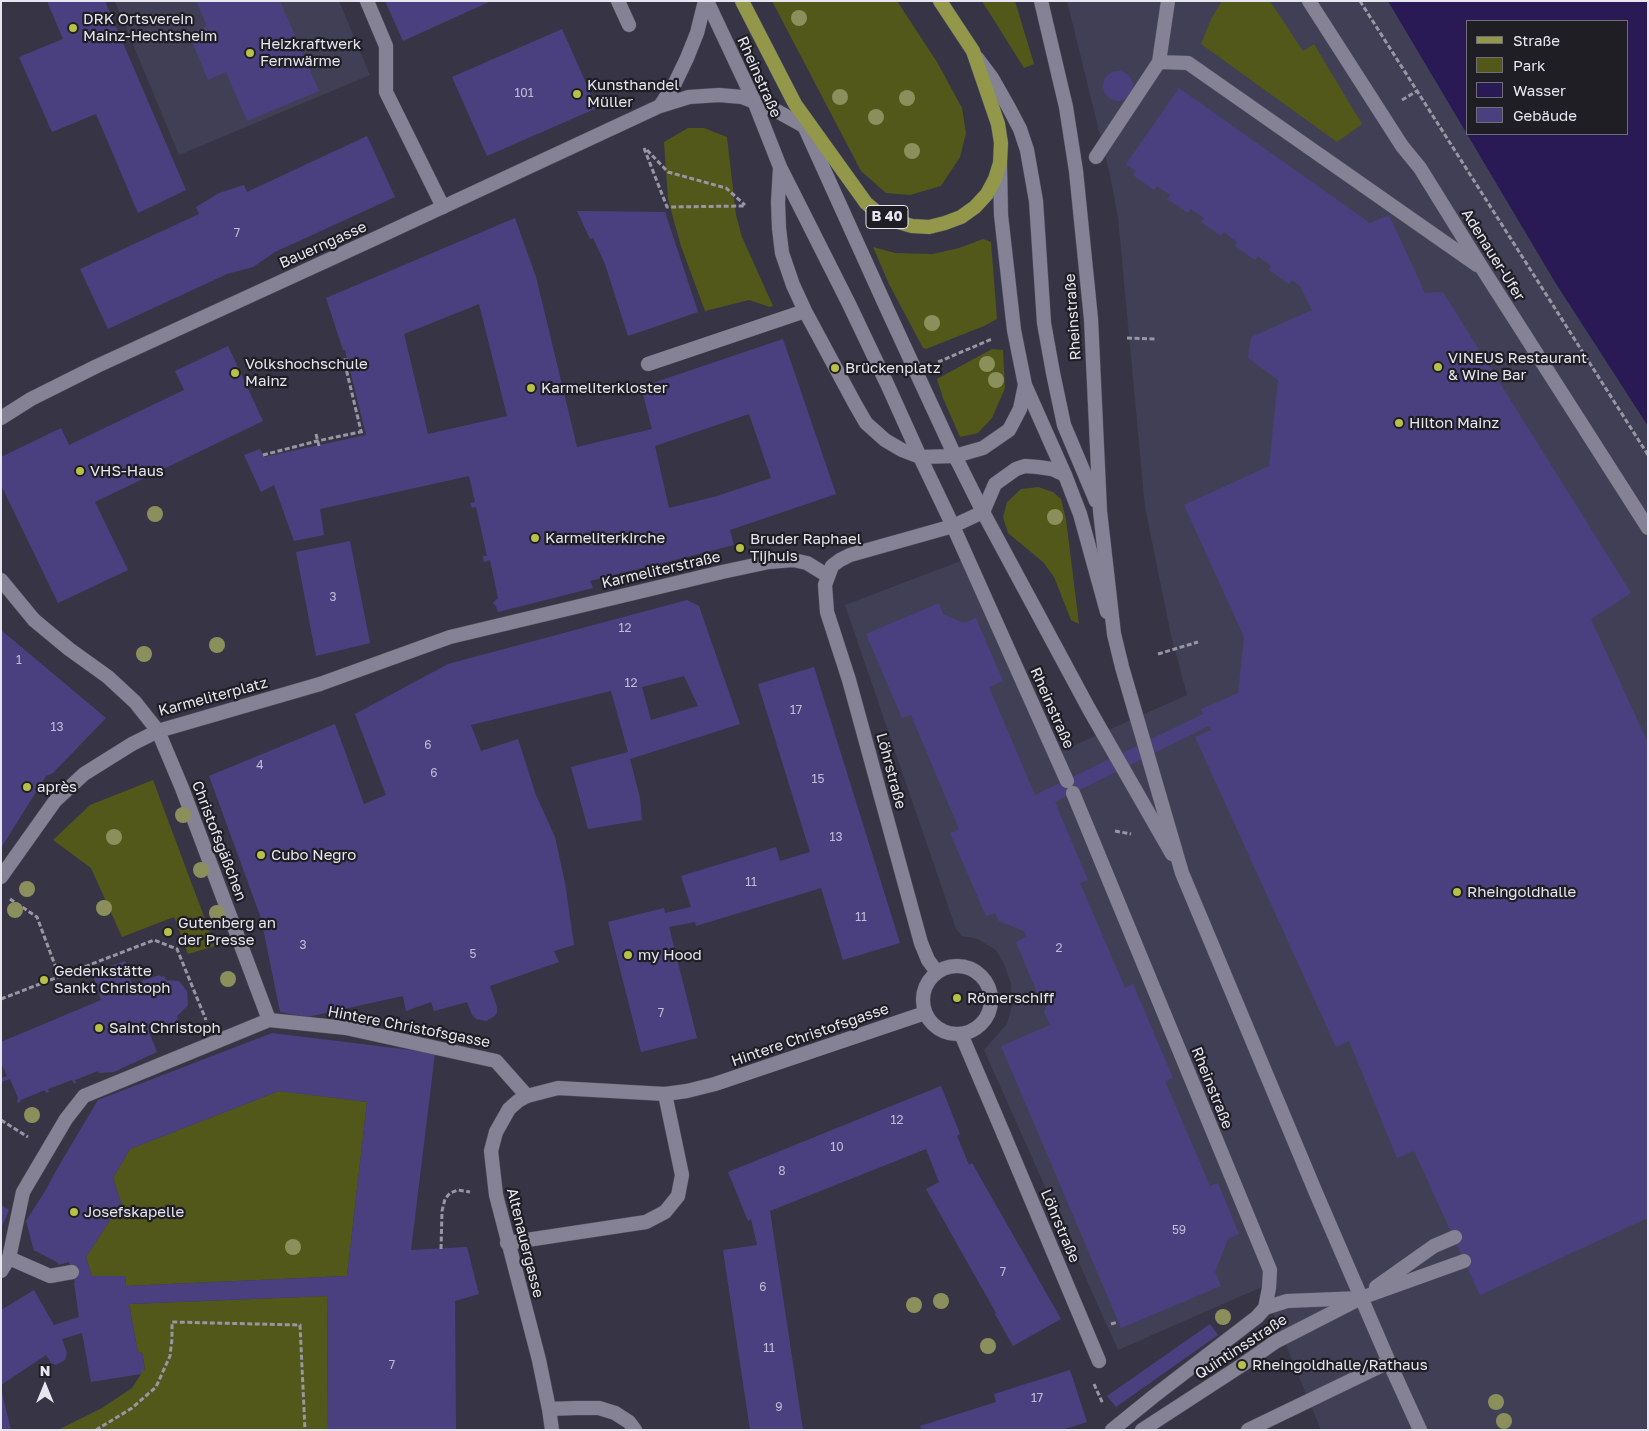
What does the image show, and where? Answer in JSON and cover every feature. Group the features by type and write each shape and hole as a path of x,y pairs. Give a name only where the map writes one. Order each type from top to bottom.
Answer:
{"main road":[{"name":"Rheinstraße","path":"742,1 795,104 866,203 880,214 912,226 946,223 961,217 976,207 987,194 995,179 1000,162 1001,143 998,124 973,52 940,1"}],"street":[{"path":"367,1 386,46 386,92 444,207"},
{"path":"618,1 629,25"},
{"path":"660,106 675,83 687,58 697,33 706,1"},
{"name":"Rheinstraße","path":"706,1 754,102 780,167 850,304 953,526 1087,826 1270,1270 1265,1308"},
{"name":"Rheinstraße","path":"1041,1 1066,107 1081,209 1090,319 1100,511 1114,634"},
{"path":"1096,157 1159,62 1168,1"},
{"name":"Adenauer-Ufer","path":"1310,1 1402,146 1420,168 1648,528"},
{"path":"973,52 992,78 1009,108 1020,129 1027,150 1036,201 1044,323 1053,372 1064,426 1100,511"},
{"path":"1159,62 1188,63 1482,268"},
{"name":"Bauerngasse","path":"1,418 31,399 97,366 660,106 689,97 719,95 742,97 774,110 804,126"},
{"name":"Rheinstraße","path":"795,104 955,456 983,512 1089,709 1182,873 1361,1298 1420,1430"},
{"name":"Rheinstraße","path":"1000,162 1002,225 1014,330 1025,385 1080,514 1135,715 1145,742 1182,873"},
{"name":"Rheinstraße","path":"780,167 779,228 782,253 793,285 835,368 866,422 885,440 920,458 955,456 983,448 1009,430 1020,409 1025,385"},
{"path":"648,364 805,311"},
{"path":"828,576 832,566 850,555 953,526 983,512 995,484 1016,469 1025,466 1052,469 1065,476"},
{"name":"Karmeliterstraße","path":"320,684 450,637 769,562 793,560 808,563 828,576"},
{"name":"Löhrstraße","path":"828,576 825,585 827,612 850,680 921,943 928,960 937,972"},
{"name":"Karmeliterplatz","path":"1,580 34,620 115,683 135,702 158,731 320,684"},
{"path":"1,877 55,801 84,774 132,744 158,731"},
{"name":"Christofsgäßchen","path":"158,731 182,788 269,1020"},
{"path":"959,966 970,968 980,974 987,983 992,1005 982,1025 972,1032 950,1034 940,1030 925,1013 923,1002 924,990 929,980 937,972 959,966"},
{"name":"Hintere Christofsgasse","path":"1,1271 8,1258 23,1192 66,1119 84,1096 269,1020 346,1028 496,1061 527,1096 558,1088 665,1094 687,1092 925,1013"},
{"name":"Löhrstraße","path":"961,1034 1099,1361"},
{"path":"507,1243 646,1222 665,1212 678,1196 682,1175 665,1094"},
{"name":"Altenauergasse","path":"527,1096 509,1109 496,1132 492,1151 496,1195 539,1360 552,1430"},
{"path":"1361,1298 1434,1246 1455,1237"},
{"path":"8,1258 50,1276 72,1272"},
{"path":"1265,1308 1287,1301 1361,1298 1464,1261"},
{"name":"Quintinsstraße","path":"1142,1430 1275,1342 1361,1298"},
{"name":"Quintinsstraße","path":"1113,1429 1257,1317 1265,1308"},
{"path":"1248,1430 1389,1362"},
{"path":"549,1409 599,1408 615,1412 629,1422 635,1430"}],"path":[{"path":"1360,1 1648,455"},
{"path":"644,148 668,172 726,188 745,206 667,207 644,148"},
{"path":"935,363 995,338"},
{"path":"1127,338 1157,339"},
{"path":"263,454 363,431 344,360 348,360"},
{"path":"316,434 319,446"},
{"path":"1158,654 1198,642"},
{"path":"1087,826 1163,839"},
{"path":"8,898 37,917 59,976"},
{"path":"1,999 154,940 176,949 215,1042"},
{"path":"1,1120 48,1149"},
{"path":"441,1249 442,1211 445,1199 450,1193 458,1190 496,1195"},
{"path":"96,1430 132,1408 156,1387 170,1356 172,1322 300,1325 305,1430"},
{"path":"1099,1361 1090,1375 1113,1429"}],"shaded area":[{"path":"115,1 339,1 370,75 179,155"},
{"path":"1067,1 1388,1 1555,282 1648,426 1648,1430 1321,1430 1262,1287 1118,1350 984,1050 1007,1024 1012,1006 1011,984 1005,966 996,950 978,939 962,936 956,929 845,605 966,559 1053,755 1187,695 1171,635 1145,507 1118,217 1110,175"}],"green space":[{"path":"772,1 897,1 937,62 962,108 966,133 960,157 941,186 910,195 886,193 861,171"},
{"path":"982,1 1015,1 1034,64 1024,68"},
{"path":"1222,1 1270,1 1303,51 1314,44 1362,124 1337,142 1201,44 1211,19"},
{"path":"688,128 704,128 727,137 736,215 742,237 773,306 770,307 749,300 705,311 681,246 668,199 664,142"},
{"path":"983,239 991,242 997,319 926,349 923,348 889,284 873,247 895,253 933,254 959,248"},
{"path":"992,349 1003,350 1005,388 992,418 978,433 960,437 937,379"},
{"path":"1038,487 1053,492 1061,499 1066,519 1079,624 1071,620 1054,577 1043,562 1008,533 1003,517 1007,502 1021,489"},
{"path":"153,780 215,946 188,954 174,917 122,937 91,868 53,840 90,805"},
{"path":"279,1091 367,1102 347,1276 126,1286 125,1276 92,1276 86,1257 121,1203 113,1178 130,1149"},
{"path":"327,1296 328,1430 58,1430 102,1408 132,1388 141,1374 141,1370 145,1369 142,1352 138,1353 129,1304"}],"water":[{"path":"1388,1 1648,1 1648,426 1555,282 1468,135 1629,135 1629,20 1466,20 1466,132"}],"building":[{"path":"47,1 105,1 186,190 138,213 96,114 52,132 19,57 63,39"},
{"name":"Heizkraftwerk Fernwärme","path":"201,1 280,1 319,91 247,121 226,72 208,80 189,34 207,26 197,3"},
{"path":"385,1 491,1 403,41"},
{"path":"562,29 597,108 487,156 452,77"},
{"path":"1118,71 1129,75 1133,86 1129,97 1118,101 1107,97 1103,86 1107,75"},
{"path":"1179,88 1370,223 1389,215 1425,293 1443,292 1631,593 1591,619 1648,743 1648,1218 1480,1295 1414,1151 1397,1158 1349,1041 1336,1047 1195,737 1211,730 1209,726 1055,802 1088,880 1080,883 1125,988 1133,984 1173,1078 1165,1081 1210,1186 1218,1183 1239,1234 1228,1239 1215,1272 1221,1286 1121,1328 1001,1046 1050,1025 1044,1012 1051,995 1048,989 1037,993 1016,942 1026,937 1024,931 999,921 995,913 986,916 950,833 959,829 911,715 902,718 866,634 939,603 943,614 964,623 976,618 1003,681 989,687 1035,795 1203,714 1201,709 1238,693 1244,637 1184,505 1269,466 1278,380 1248,358 1251,337 1312,310 1300,286 1292,280 1289,284 1269,270 1271,266 1258,256 1255,260 1235,246 1237,242 1224,232 1221,236 1201,222 1204,218 1191,209 1188,213 1167,199 1170,195 1157,186 1154,190 1133,175 1136,171 1126,164"},
{"path":"367,136 395,197 275,252 253,267 227,274 108,329 80,269 199,214 196,207 219,193 244,185 247,192"},
{"path":"577,211 665,212 698,312 628,336 605,264 593,238 590,239"},
{"path":"515,218 536,277 577,447 652,429 641,387 783,339 836,494 730,530 734,545 590,581 593,588 498,612 493,603 498,598 490,560 484,562 483,556 487,556 476,507 472,508 470,503 475,502 469,476 320,509 324,535 294,541 274,485 261,492 244,455 260,449 264,457 366,435 345,350 343,350 326,298","holes":["479,304 507,416 428,434 404,334","749,414 771,478 717,496 669,508 655,446"]},
{"name":"VHS-Haus","path":"228,346 263,421 95,502 128,570 58,603 1,485 1,457 61,428 69,445 184,390 175,371"},
{"path":"350,541 370,643 316,656 296,552"},
{"path":"687,600 699,606 740,724 630,759 640,798 642,820 588,829 571,767 628,752 611,691 471,725 481,751 518,739 536,795 555,837 565,883 574,945 554,951 559,962 490,986 497,1012 495,1016 486,1021 476,1019 472,1015 467,1002 434,1011 431,1002 406,1011 403,996 307,1017 280,1012 261,918 209,776 335,724 364,804 386,795 355,714 448,664","holes":["684,676 698,706 651,720 642,687"]},
{"path":"1,630 106,718 53,773 46,776 1,848"},
{"path":"814,667 900,943 843,960 821,888 696,926 695,922 669,927 697,1038 641,1052 608,922 664,908 665,913 691,907 681,876 776,847 780,861 810,852 758,684"},
{"name":"Saint Christoph","path":"125,961 132,984 160,975 161,977 164,976 166,980 179,981 187,991 188,1005 177,1016 176,1023 149,1032 157,1052 114,1072 99,1073 98,1071 75,1080 74,1084 72,1080 48,1089 49,1092 46,1093 45,1090 21,1100 19,1103 17,1102 18,1098 10,1079 2,1082 1,1080 1,1078 7,1076 1,1063 1,1042 101,1000 92,972"},
{"path":"272,1033 435,1053 411,1250 467,1247 479,1294 455,1301 456,1430 328,1430 327,1296 129,1304 138,1353 142,1352 145,1370 141,1370 141,1374 91,1382 82,1333 62,1339 67,1353 65,1360 56,1365 51,1363 46,1355 1,1385 1,1310 34,1290 54,1325 79,1317 75,1283 69,1262 58,1265 58,1263 34,1251 26,1221 98,1100","holes":["279,1091 367,1102 347,1276 126,1286 125,1276 92,1276 86,1257 121,1203 113,1178 130,1149"]},
{"path":"941,1086 960,1134 957,1136 969,1165 972,1163 1061,1319 1013,1346 926,1189 939,1182 926,1149 770,1211 803,1430 750,1430 723,1250 757,1245 751,1219 748,1221 728,1172"},
{"path":"1,1205 9,1210 1,1229"},
{"path":"1210,1324 1218,1335 1116,1407 1107,1396"},
{"path":"1070,1370 1087,1422 1062,1430 922,1430 920,1426 996,1402 994,1394"},
{"path":"2,1393 11,1430 1,1430"}],"place":[{"name":"DRK Ortsverein Mainz-Hechtsheim","path":"73,28"},
{"name":"Heizkraftwerk Fernwärme","path":"250,53"},
{"name":"Kunsthandel Müller","path":"577,94"},
{"name":"VINEUS Restaurant & Wine Bar","path":"1438,367"},
{"name":"Brückenplatz","path":"835,368"},
{"name":"Volkshochschule Mainz","path":"235,373"},
{"name":"Karmeliterkloster","path":"531,388"},
{"name":"Hilton Mainz","path":"1399,423"},
{"name":"VHS-Haus","path":"80,471"},
{"name":"Karmeliterkirche","path":"535,538"},
{"name":"Bruder Raphael Tijhuis","path":"740,548"},
{"name":"après","path":"27,787"},
{"name":"Cubo Negro","path":"261,855"},
{"name":"Rheingoldhalle","path":"1457,892"},
{"name":"Gutenberg an der Presse","path":"168,932"},
{"name":"my Hood","path":"628,955"},
{"name":"Gedenkstätte Sankt Christoph","path":"44,980"},
{"name":"Römerschiff","path":"957,998"},
{"name":"Saint Christoph","path":"99,1028"},
{"name":"Josefskapelle","path":"74,1212"},
{"name":"Rheingoldhalle/Rathaus","path":"1242,1365"}]}
